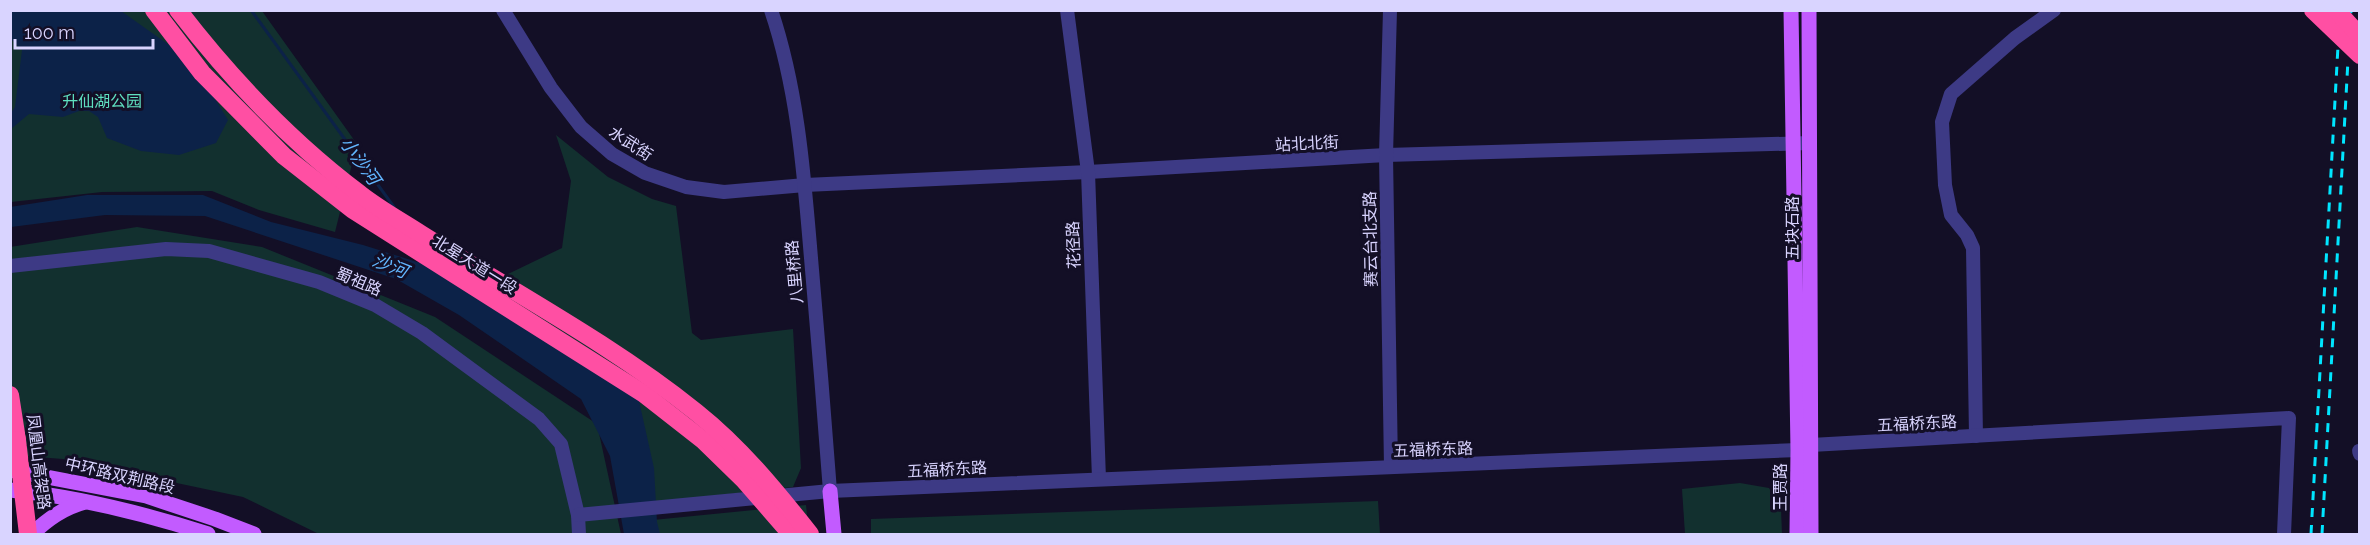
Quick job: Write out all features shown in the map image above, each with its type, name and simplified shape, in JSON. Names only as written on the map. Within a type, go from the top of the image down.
[{"type":"highway","name":"北星大道一段","points":[[154,10],[202,73],[284,156],[353,210],[644,394],[704,441],[744,480],[791,534]]},
{"type":"highway","name":"北星大道一段","points":[[178,10],[216,60],[300,144],[361,195],[582,333],[696,411],[737,447],[769,481],[810,534]]},
{"type":"highway","points":[[2311,10],[2351,52]]},
{"type":"highway","points":[[2336,10],[2359,31]]},
{"type":"highway","name":"凤凰山高架路","points":[[10,395],[28,534]]},
{"type":"main road","points":[[2311,10],[2327,30]]},
{"type":"main road","name":"五块石路","points":[[1788,11],[1802,445]]},
{"type":"main road","name":"五块石路","points":[[1802,445],[1810,143],[1809,13]]},
{"type":"main road","points":[[2351,52],[2360,65]]},
{"type":"main road","points":[[10,431],[15,491],[28,534],[67,507],[88,501]]},
{"type":"main road","name":"王贾路","points":[[1797,534],[1802,445]]},
{"type":"main road","name":"王贾路","points":[[1802,445],[1811,534]]},
{"type":"main road","name":"中环路双荆路段","points":[[13,470],[146,496],[254,534]]},
{"type":"main road","name":"中环路双荆路段","points":[[15,491],[88,501],[208,534]]},
{"type":"main road","name":"八里桥路","points":[[830,491],[834,534]]},
{"type":"street","name":"水武街","points":[[503,10],[551,88],[581,127],[612,154],[645,173],[686,187],[724,192],[805,185]]},
{"type":"street","name":"八里桥路","points":[[771,10],[781,39],[795,107],[805,185],[830,491]]},
{"type":"street","name":"花径路","points":[[1067,10],[1088,172],[1099,479]]},
{"type":"street","name":"赛云台北支路","points":[[1390,10],[1386,155],[1391,467]]},
{"type":"street","points":[[1976,436],[1974,256],[1967,235],[1951,215],[1946,185],[1942,122],[1951,94],[2015,38],[2054,10]]},
{"type":"street","points":[[1788,11],[1809,13]]},
{"type":"street","name":"站北北街","points":[[805,185],[1386,155],[1810,143]]},
{"type":"street","name":"蜀祖路","points":[[10,266],[166,249],[210,251],[319,282],[375,305],[422,333],[539,419],[561,444],[578,515],[579,534]]},
{"type":"street","name":"五福桥东路","points":[[578,515],[830,491],[1391,467],[2289,418],[2284,534]]},
{"type":"green space","name":"升仙湖公园","points":[[11,11],[262,11],[357,144],[335,232],[259,210],[212,191],[102,192],[11,202]]},
{"type":"green space","points":[[556,135],[608,177],[652,199],[676,206],[692,333],[701,340],[793,329],[801,468],[793,487],[655,502],[630,420],[466,294],[562,248],[571,181]]},
{"type":"green space","points":[[137,227],[262,247],[435,317],[597,424],[621,534],[319,534],[243,497],[63,459],[11,455],[10,247]]},
{"type":"green space","points":[[1740,483],[1769,488],[1781,509],[1782,534],[1685,534],[1682,489]]},
{"type":"green space","points":[[1378,501],[1380,534],[871,534],[871,519]]},
{"type":"green space","points":[[806,505],[809,534],[655,534],[653,520]]},
{"type":"water","points":[[11,11],[121,11],[179,52],[204,81],[228,120],[216,143],[179,155],[141,151],[107,138],[98,117],[89,111],[79,111],[63,117],[29,114],[11,129],[11,113],[15,107],[22,50],[11,39]]},
{"type":"water","name":"沙河","points":[[87,195],[203,195],[271,222],[363,245],[481,282],[635,383],[654,468],[657,522],[660,534],[624,534],[610,456],[581,399],[459,315],[396,279],[205,216],[105,215],[11,227],[10,207]]},
{"type":"waterway","name":"小沙河","points":[[251,10],[394,207]]},
{"type":"railway","points":[[2311,534],[2340,10]]},
{"type":"railway","points":[[2349,47],[2351,10]]},
{"type":"railway","points":[[2322,534],[2348,60]]}]
